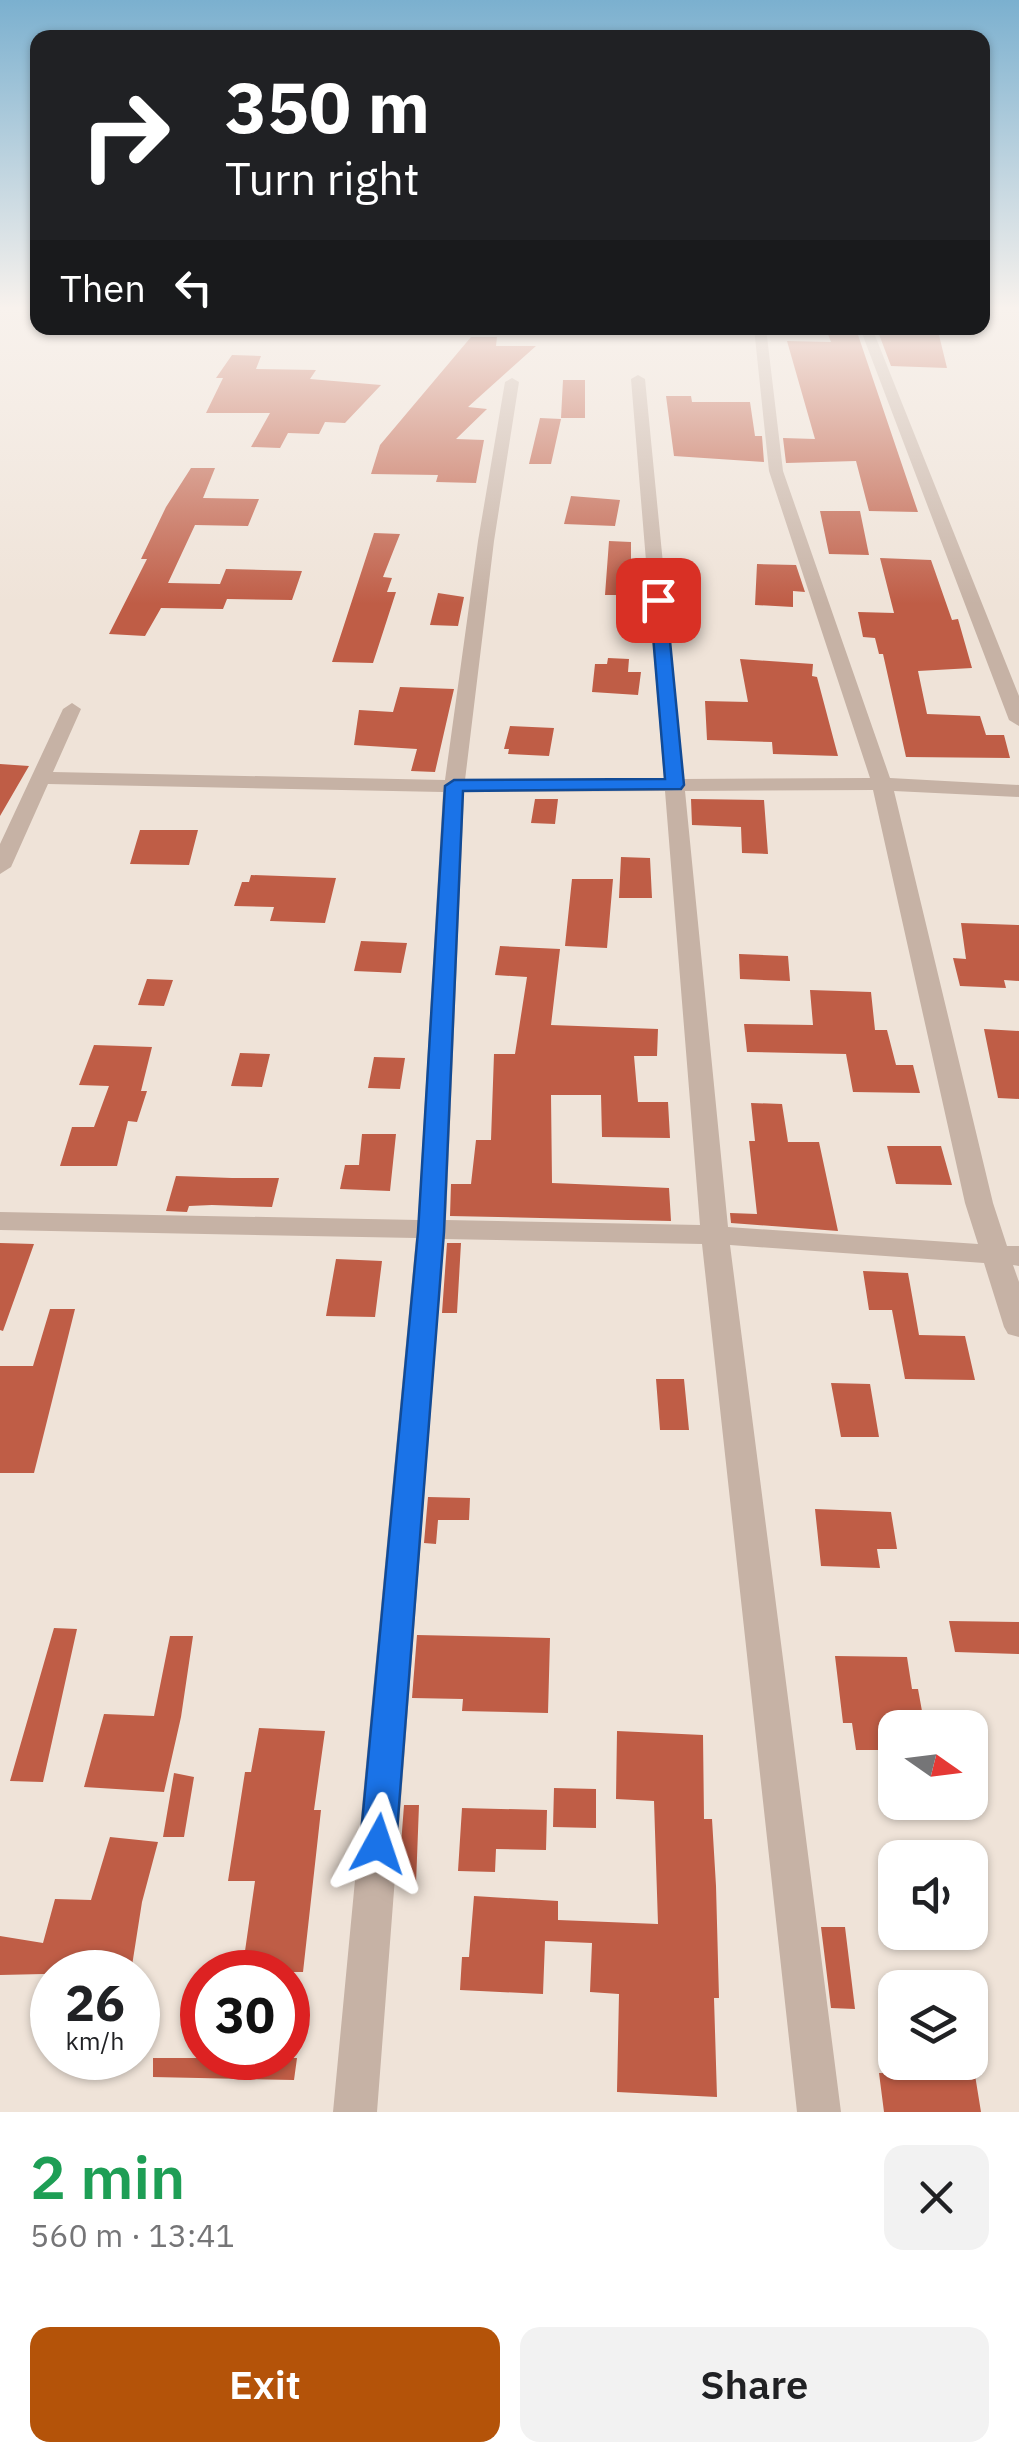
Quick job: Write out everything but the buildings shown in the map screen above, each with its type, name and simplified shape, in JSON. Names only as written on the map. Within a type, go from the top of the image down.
[{"type":"street","points":[[355,2112],[431,1232],[454,786],[508,407]]},
{"type":"street","points":[[641,407],[715,1235],[819,2112]]},
{"type":"street","points":[[769,407],[776,470],[882,784],[979,1203],[1009,1256],[1019,1327]]},
{"type":"street","points":[[897,407],[1019,720]]},
{"type":"street","points":[[0,867],[72,709]]},
{"type":"street","points":[[41,778],[454,786],[882,784],[1019,791]]},
{"type":"street","points":[[0,1221],[715,1235],[1009,1256]]},
{"type":"route","points":[[378,1844],[431,1232],[454,786],[675,785],[658,600]]}]
